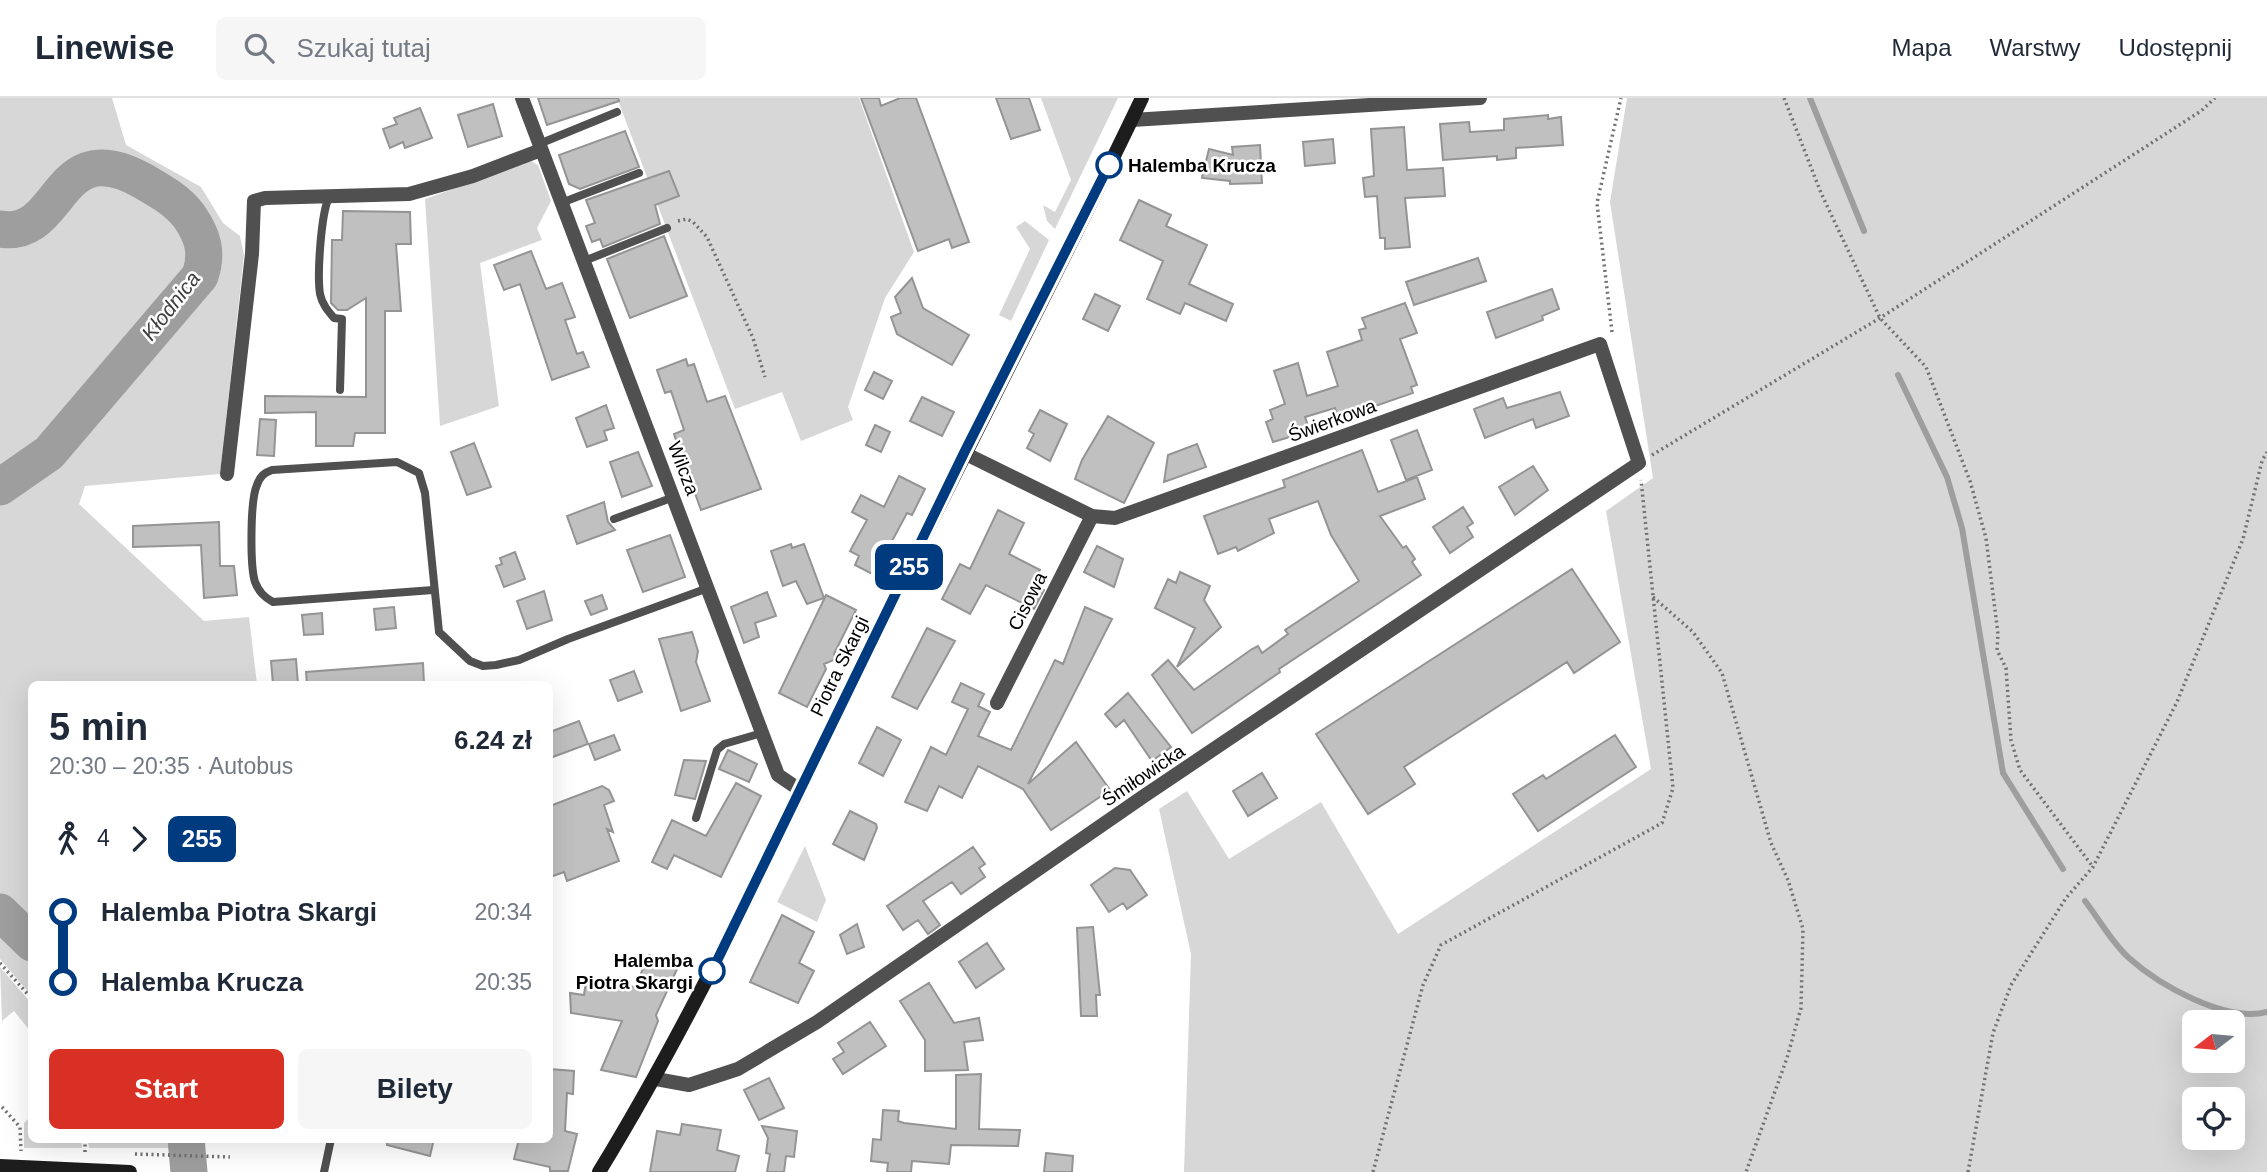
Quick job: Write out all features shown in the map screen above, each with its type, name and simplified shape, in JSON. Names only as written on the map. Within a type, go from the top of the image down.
[{"type":"street","name":"Wilcza","points":[[522,98],[778,775],[800,790]]},
{"type":"street","name":"Piotra Skargi","points":[[599,1172],[656,1079],[1142,98]]},
{"type":"street","points":[[1132,120],[1480,98]]},
{"type":"street","points":[[227,474],[252,254],[253,205],[265,198],[409,194],[429,191],[540,147]]},
{"type":"street","points":[[1600,344],[1639,463]]},
{"type":"street","name":"Świerkowa","points":[[964,453],[1092,516],[1115,518],[1600,344]]},
{"type":"street","name":"Śmiłowicka","points":[[656,1079],[688,1085],[738,1069],[817,1022],[1144,796],[1639,463]]},
{"type":"street","name":"Cisowa","points":[[997,703],[1092,516]]},
{"type":"street","points":[[3,1169],[130,1172]]},
{"type":"lane","points":[[540,147],[617,112]]},
{"type":"lane","points":[[561,203],[639,173]]},
{"type":"lane","points":[[329,197],[323,210],[320,294],[334,318],[342,319],[341,390]]},
{"type":"lane","points":[[584,261],[667,228]]},
{"type":"lane","points":[[433,590],[273,602],[263,597],[254,579],[253,561],[255,488],[261,476],[272,470],[397,462],[419,473],[425,493],[436,622],[443,639],[470,662],[483,666],[519,660],[568,639],[708,588]]},
{"type":"lane","points":[[614,519],[675,497]]},
{"type":"lane","points":[[696,818],[717,750],[724,744],[762,733]]},
{"type":"lane","points":[[324,1172],[330,1143]]},
{"type":"path","points":[[1600,344],[1613,338],[1597,203],[1621,98]]},
{"type":"path","points":[[1784,98],[1821,193],[1880,318],[1926,366],[1970,481],[1986,538],[1998,634],[1997,650],[2006,668],[2011,740],[2020,770],[2093,867]]},
{"type":"path","points":[[1373,1172],[1423,985],[1441,945],[1662,822],[1673,788],[1639,463],[1880,318],[2201,111],[2214,98]]},
{"type":"path","points":[[667,228],[687,219],[700,227],[707,237],[753,338],[765,377]]},
{"type":"path","points":[[1968,1172],[1993,1033],[2011,985],[2066,898],[2093,867],[2177,702],[2243,539],[2262,461],[2267,452]]},
{"type":"path","points":[[1653,597],[1693,632],[1721,673],[1771,844],[1788,880],[1803,929],[1801,1008],[1787,1058],[1746,1172]]},
{"type":"path","points":[[0,963],[28,994]]},
{"type":"path","points":[[2,1107],[20,1127],[21,1151]]},
{"type":"path","points":[[85,1143],[85,1153]]},
{"type":"path","points":[[150,1155],[230,1157]]},
{"type":"shaded area","points":[[0,98],[112,98],[126,145],[201,187],[223,223],[240,236],[244,255],[220,474],[85,486],[79,504],[204,621],[249,617],[257,681],[28,681],[28,929],[0,905],[0,494],[46,471],[49,460],[202,276],[206,253],[200,231],[181,205],[144,180],[114,168],[92,167],[75,175],[36,218],[21,227],[0,228]]},
{"type":"shaded area","points":[[617,98],[859,98],[914,252],[885,298],[848,407],[853,420],[801,441],[782,392],[735,409]]},
{"type":"shaded area","points":[[1041,98],[1118,98],[1055,229],[1047,221],[1043,205],[1055,212],[1071,180]]},
{"type":"shaded area","points":[[1627,98],[2267,98],[2267,1172],[1184,1172],[1191,954],[1159,809],[1187,791],[1229,859],[1321,802],[1398,934],[1651,769],[1606,511],[1653,478],[1610,202]]},
{"type":"shaded area","points":[[531,161],[538,165],[551,201],[537,228],[542,240],[480,263],[499,406],[440,426],[425,199]]},
{"type":"shaded area","points":[[99,168],[122,171],[138,178],[179,207],[199,234],[203,248],[202,263],[194,278],[154,329],[73,420],[36,458],[0,480],[0,231],[15,232],[27,229],[44,214],[68,184],[80,175]]},
{"type":"shaded area","points":[[1025,221],[1049,240],[1011,321],[999,315],[1030,249],[1016,227]]},
{"type":"shaded area","points":[[805,846],[826,900],[817,922],[777,902]]},
{"type":"shaded area","points":[[0,925],[28,955],[28,992],[0,959]]},
{"type":"shaded area","points":[[0,967],[28,1000],[28,1028],[14,1011],[2,1021]]},
{"type":"shaded area","points":[[28,1119],[28,1143],[81,1143],[82,1148],[24,1148],[24,1123]]},
{"type":"shaded area","points":[[88,1143],[175,1143],[172,1148],[89,1148]]},
{"type":"building","points":[[538,98],[618,98],[619,101],[547,125]]},
{"type":"building","points":[[861,98],[879,98],[881,106],[900,98],[916,98],[969,242],[952,248],[949,239],[918,251]]},
{"type":"building","points":[[996,98],[1029,98],[1040,130],[1011,139]]},
{"type":"building","points":[[493,104],[502,136],[468,147],[458,115]]},
{"type":"building","points":[[420,108],[432,138],[405,148],[403,142],[390,148],[383,129],[397,124],[394,118]]},
{"type":"building","points":[[1548,115],[1548,119],[1561,117],[1563,145],[1516,148],[1516,158],[1497,160],[1497,156],[1443,160],[1440,124],[1469,122],[1470,132],[1504,130],[1504,119]]},
{"type":"building","points":[[1404,127],[1407,170],[1443,168],[1445,196],[1405,198],[1410,247],[1385,249],[1385,238],[1380,238],[1377,196],[1365,197],[1363,178],[1374,176],[1371,129]]},
{"type":"building","points":[[625,131],[639,167],[580,189],[569,184],[559,155]]},
{"type":"building","points":[[1333,139],[1335,163],[1305,166],[1303,142]]},
{"type":"building","points":[[1260,145],[1262,183],[1230,184],[1230,181],[1202,178],[1209,149],[1233,155],[1232,147]]},
{"type":"building","points":[[669,171],[679,196],[655,205],[660,224],[603,247],[600,239],[592,242],[586,226],[595,223],[586,200]]},
{"type":"building","points":[[1139,200],[1171,215],[1166,226],[1207,245],[1189,284],[1233,304],[1226,321],[1185,303],[1180,314],[1147,299],[1163,261],[1120,240]]},
{"type":"building","points":[[343,211],[410,212],[411,244],[396,244],[401,311],[385,311],[385,433],[355,433],[353,446],[316,446],[316,412],[265,413],[265,396],[366,397],[366,298],[347,310],[338,310],[331,303],[332,240],[342,240]]},
{"type":"building","points":[[664,236],[687,296],[630,318],[607,259]]},
{"type":"building","points":[[531,251],[546,289],[562,283],[575,317],[565,320],[577,354],[583,352],[589,367],[552,380],[520,284],[504,290],[494,265]]},
{"type":"building","points":[[1478,258],[1486,281],[1414,305],[1406,282]]},
{"type":"building","points":[[912,278],[923,308],[969,335],[952,365],[897,334],[891,317],[901,313],[895,297]]},
{"type":"building","points":[[1552,289],[1559,309],[1542,316],[1543,320],[1496,338],[1487,312]]},
{"type":"building","points":[[1095,294],[1120,306],[1108,331],[1083,319]]},
{"type":"building","points":[[1405,303],[1417,333],[1400,339],[1417,385],[1411,387],[1413,393],[1338,419],[1335,408],[1305,417],[1310,431],[1273,442],[1266,422],[1273,419],[1270,410],[1285,404],[1274,371],[1298,363],[1307,396],[1338,386],[1327,352],[1362,340],[1359,330],[1366,328],[1362,318]]},
{"type":"building","points":[[686,359],[688,366],[694,364],[707,402],[725,396],[761,489],[701,510],[691,482],[686,484],[672,445],[677,443],[674,434],[684,430],[671,391],[665,393],[657,370]]},
{"type":"building","points":[[874,372],[892,381],[883,399],[865,390]]},
{"type":"building","points":[[1560,392],[1569,416],[1536,428],[1533,419],[1485,438],[1474,409],[1503,398],[1507,408]]},
{"type":"building","points":[[922,397],[954,412],[942,436],[910,421]]},
{"type":"building","points":[[606,405],[614,428],[604,431],[607,440],[587,447],[576,418]]},
{"type":"building","points":[[1040,410],[1067,424],[1050,461],[1027,448],[1034,434],[1029,431]]},
{"type":"building","points":[[1108,416],[1154,443],[1124,503],[1075,479],[1082,460]]},
{"type":"building","points":[[260,419],[276,420],[274,456],[257,455]]},
{"type":"building","points":[[875,425],[890,432],[881,452],[866,445]]},
{"type":"building","points":[[1417,430],[1432,470],[1406,480],[1391,440]]},
{"type":"building","points":[[474,443],[491,487],[467,495],[451,452]]},
{"type":"building","points":[[1197,444],[1206,467],[1164,482],[1168,455]]},
{"type":"building","points":[[1362,450],[1378,492],[1417,477],[1425,499],[1380,516],[1403,548],[1406,546],[1421,575],[1279,669],[1280,672],[1192,733],[1152,675],[1168,660],[1194,690],[1252,649],[1258,646],[1262,653],[1288,634],[1285,630],[1359,581],[1331,535],[1318,501],[1269,519],[1274,533],[1238,551],[1236,547],[1218,554],[1204,516],[1285,487],[1283,480]]},
{"type":"building","points":[[638,452],[652,486],[622,497],[610,462]]},
{"type":"building","points":[[1533,466],[1548,490],[1515,515],[1499,487]]},
{"type":"building","points":[[899,476],[925,489],[912,515],[907,513],[874,575],[855,565],[859,556],[850,551],[867,520],[852,512],[861,495],[884,507]]},
{"type":"building","points":[[604,502],[608,522],[615,530],[577,544],[567,516]]},
{"type":"building","points":[[1463,507],[1473,523],[1467,527],[1473,537],[1450,553],[1433,527]]},
{"type":"building","points":[[998,510],[1024,523],[1009,554],[1040,570],[1038,573],[1046,577],[1041,588],[1044,590],[1034,609],[986,585],[970,614],[942,599],[960,564],[970,569]]},
{"type":"building","points":[[219,522],[220,566],[234,566],[237,595],[204,598],[201,545],[133,547],[133,526]]},
{"type":"building","points":[[670,535],[685,577],[643,592],[627,550]]},
{"type":"building","points":[[791,544],[792,548],[804,544],[824,598],[807,604],[796,581],[783,586],[771,551]]},
{"type":"building","points":[[1097,546],[1123,559],[1114,587],[1084,572]]},
{"type":"building","points":[[515,552],[525,579],[504,587],[496,566],[502,564],[500,558]]},
{"type":"building","points":[[1572,569],[1620,642],[1574,673],[1567,662],[1404,767],[1415,784],[1368,814],[1316,734]]},
{"type":"building","points":[[1180,572],[1210,586],[1204,600],[1221,627],[1177,667],[1195,628],[1155,608],[1168,579],[1176,583]]},
{"type":"building","points":[[544,591],[552,620],[527,629],[517,601]]},
{"type":"building","points":[[767,592],[776,616],[755,623],[759,637],[744,643],[731,607]]},
{"type":"building","points":[[602,595],[607,609],[591,615],[585,601]]},
{"type":"building","points":[[826,595],[856,610],[834,654],[836,659],[824,664],[826,669],[807,707],[779,693]]},
{"type":"building","points":[[394,607],[396,628],[376,630],[374,609]]},
{"type":"building","points":[[1085,607],[1112,619],[1028,784],[1076,742],[1110,790],[1051,830],[1023,789],[978,766],[962,798],[939,786],[927,811],[905,802],[931,747],[946,755],[968,709],[952,702],[961,683],[984,694],[978,706],[990,712],[978,736],[1011,750],[1055,660],[1063,664]]},
{"type":"building","points":[[322,613],[323,634],[304,635],[302,615]]},
{"type":"building","points":[[927,628],[955,641],[917,709],[892,697]]},
{"type":"building","points":[[692,632],[698,651],[696,662],[710,701],[681,711],[659,639]]},
{"type":"building","points":[[296,659],[298,681],[273,681],[271,661]]},
{"type":"building","points":[[423,663],[424,681],[307,681],[306,672]]},
{"type":"building","points":[[634,671],[642,692],[618,701],[610,680]]},
{"type":"building","points":[[1128,693],[1171,747],[1152,761],[1124,720],[1116,727],[1105,714]]},
{"type":"building","points":[[579,721],[588,744],[553,757],[553,731]]},
{"type":"building","points":[[877,727],[901,740],[883,776],[859,763]]},
{"type":"building","points":[[614,735],[620,750],[595,760],[589,744]]},
{"type":"building","points":[[1615,735],[1636,767],[1538,831],[1513,794],[1543,775],[1546,779]]},
{"type":"building","points":[[728,750],[757,764],[749,782],[719,769]]},
{"type":"building","points":[[684,760],[706,761],[695,799],[675,795]]},
{"type":"building","points":[[1262,773],[1277,798],[1248,816],[1233,791]]},
{"type":"building","points":[[736,783],[761,796],[721,877],[674,855],[667,869],[652,862],[672,820],[706,836]]},
{"type":"building","points":[[602,786],[609,790],[614,801],[604,805],[613,832],[607,829],[619,861],[567,881],[564,872],[553,876],[553,805]]},
{"type":"building","points":[[850,811],[876,824],[877,828],[864,860],[833,844]]},
{"type":"building","points":[[973,847],[985,864],[979,868],[985,877],[961,894],[952,882],[923,901],[940,925],[928,934],[918,920],[903,930],[887,906]]},
{"type":"building","points":[[1115,868],[1130,870],[1147,895],[1127,909],[1123,903],[1109,912],[1091,885]]},
{"type":"building","points":[[782,915],[814,932],[799,963],[814,971],[798,1003],[750,982]]},
{"type":"building","points":[[857,924],[864,947],[847,954],[840,935]]},
{"type":"building","points":[[1093,927],[1100,995],[1096,995],[1097,1016],[1081,1016],[1077,928]]},
{"type":"building","points":[[987,943],[1004,969],[976,988],[959,962]]},
{"type":"building","points":[[649,955],[678,967],[656,1015],[658,1021],[636,1077],[601,1070],[622,1021],[571,1013],[570,993],[584,995],[586,981],[635,987]]},
{"type":"building","points":[[929,983],[954,1023],[979,1018],[983,1040],[964,1042],[968,1070],[925,1071],[925,1040],[900,1001]]},
{"type":"building","points":[[870,1022],[886,1046],[843,1074],[833,1059],[844,1052],[838,1043]]},
{"type":"building","points":[[553,1069],[574,1071],[573,1094],[567,1093],[565,1131],[577,1134],[568,1171],[550,1171],[550,1167],[514,1159],[518,1143],[553,1143]]},
{"type":"building","points":[[981,1074],[979,1129],[1020,1130],[1018,1146],[951,1145],[949,1164],[912,1161],[911,1172],[887,1172],[888,1163],[871,1161],[873,1139],[881,1140],[883,1110],[899,1111],[898,1121],[904,1123],[956,1129],[956,1075]]},
{"type":"building","points":[[769,1078],[784,1108],[759,1120],[744,1090]]},
{"type":"building","points":[[682,1124],[721,1130],[717,1150],[739,1156],[735,1172],[650,1172],[657,1131],[680,1135]]},
{"type":"building","points":[[762,1126],[797,1131],[794,1157],[786,1156],[784,1172],[767,1172],[770,1154],[766,1153],[768,1138]]},
{"type":"building","points":[[387,1143],[433,1143],[430,1156]]},
{"type":"building","points":[[1046,1153],[1073,1156],[1072,1172],[1044,1172]]},
{"type":"waterway","points":[[1810,98],[1864,231]]},
{"type":"waterway","name":"Kłodnica","points":[[0,229],[21,228],[37,219],[76,177],[92,169],[114,169],[143,181],[179,205],[198,231],[204,252],[200,276],[49,453],[0,487]]},
{"type":"waterway","points":[[1898,375],[1947,477],[1962,528],[2003,773],[2063,869]]},
{"type":"waterway","points":[[2085,901],[2123,952],[2142,969],[2175,990],[2213,1007],[2232,1012],[2267,1012]]},
{"type":"waterway","name":"Kłodnica","points":[[0,912],[28,939]]},
{"type":"waterway","name":"Kłodnica","points":[[186,1143],[189,1172]]},
{"type":"bus line","name":"255","points":[[712,971],[964,453],[1109,165]]},
{"type":"place","name":"Halemba Krucza","points":[[1109,165]]},
{"type":"place","name":"Halemba Piotra Skargi","points":[[712,971]]}]
